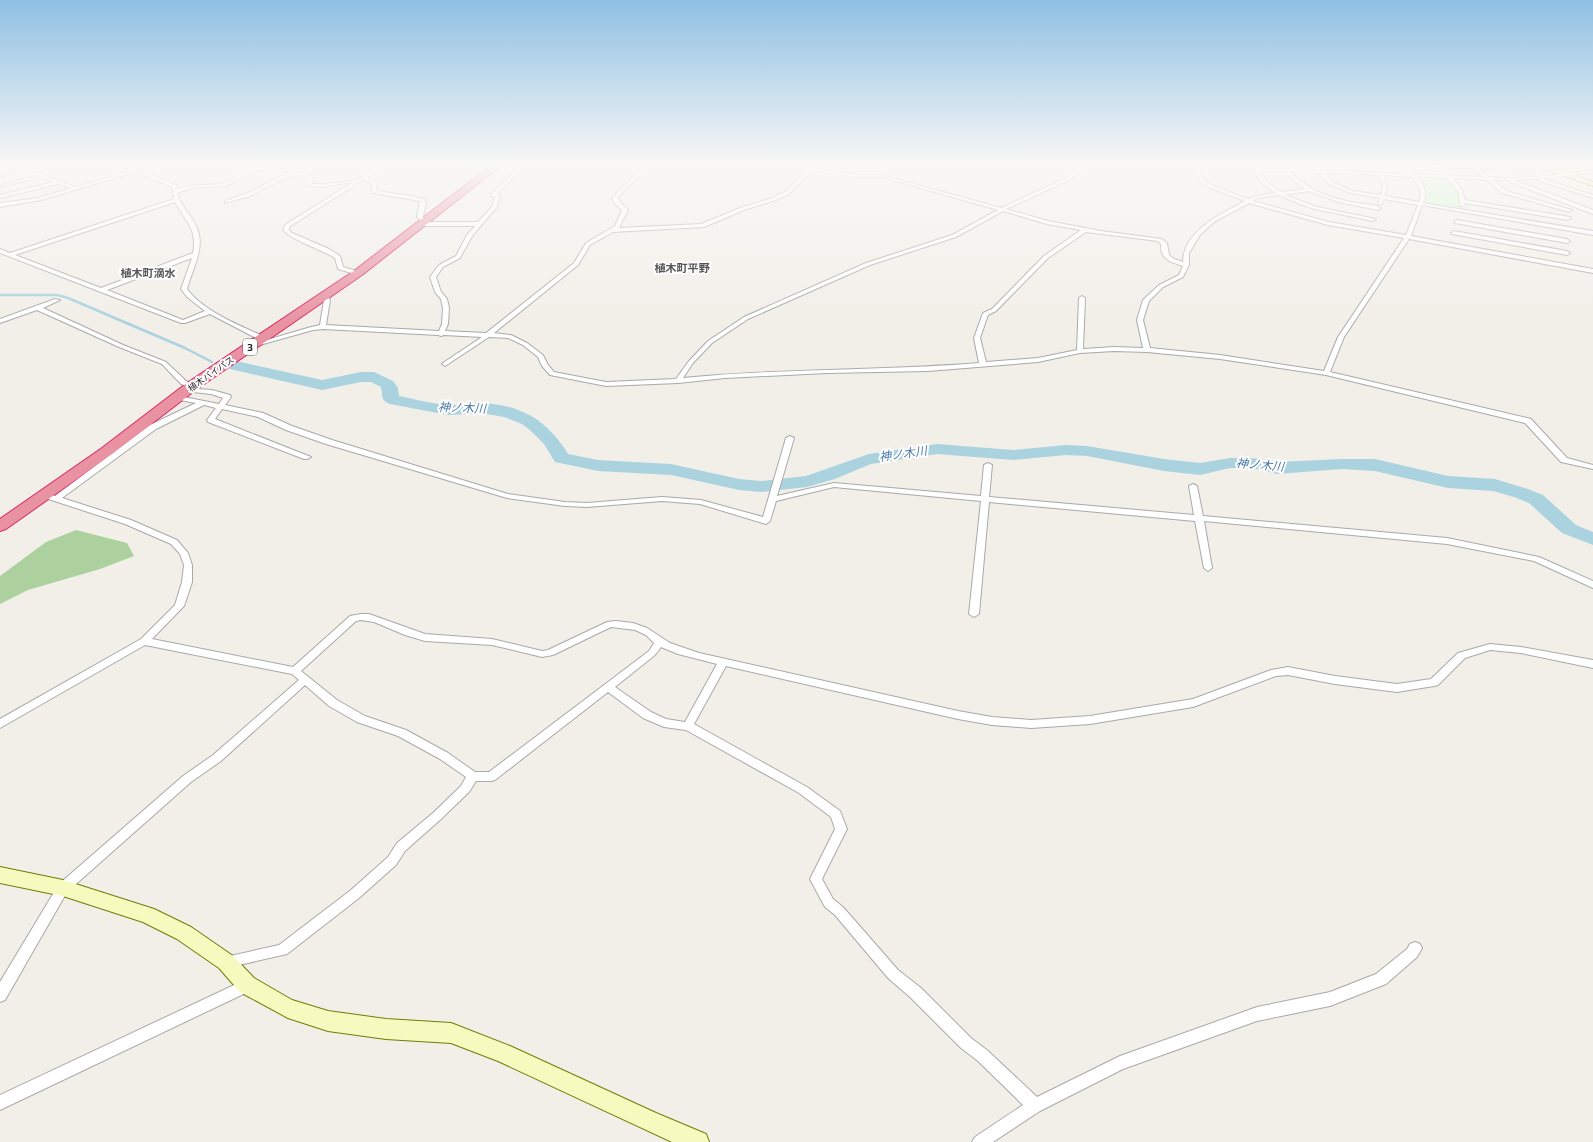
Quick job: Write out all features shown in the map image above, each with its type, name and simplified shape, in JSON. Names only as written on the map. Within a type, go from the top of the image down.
[{"type":"highway","name":"植木バイパス","points":[[0,526],[51,496],[192,386],[358,273],[432,217]]},
{"type":"street","points":[[9,254],[123,217]]},
{"type":"street","points":[[188,217],[196,230],[196,260],[184,289],[191,299],[256,336],[259,341],[313,328],[324,327],[441,334],[488,334],[509,336],[525,344],[541,356],[545,366],[552,374],[606,384],[678,382],[725,376],[803,372],[928,369],[1038,360],[1080,351],[1114,349],[1147,350],[1220,357],[1326,373],[1528,421],[1564,460],[1593,467]]},
{"type":"street","points":[[301,217],[287,226],[286,230],[290,234],[327,250],[338,257],[340,268],[358,273]]},
{"type":"street","points":[[420,217],[426,222],[478,224]]},
{"type":"street","points":[[441,334],[445,324],[446,308],[444,299],[438,292],[433,277],[441,266],[458,256],[478,224],[484,217]]},
{"type":"street","points":[[445,364],[488,334],[576,264],[588,244],[617,227],[622,217]]},
{"type":"street","points":[[613,230],[702,226],[722,217]]},
{"type":"street","points":[[678,382],[691,362],[710,342],[746,318],[868,264],[954,236],[987,217]]},
{"type":"street","points":[[1030,217],[1085,230],[1160,240],[1164,243],[1163,253],[1165,257],[1186,266]]},
{"type":"street","points":[[1147,350],[1140,320],[1142,309],[1146,300],[1161,286],[1180,276],[1186,266],[1186,253],[1198,234],[1212,221],[1219,217]]},
{"type":"street","points":[[1307,217],[1328,223],[1593,271]]},
{"type":"street","points":[[1364,217],[1373,219],[1368,230]]},
{"type":"street","points":[[1326,373],[1341,337],[1408,237],[1415,217]]},
{"type":"street","points":[[1451,245],[1459,217]]},
{"type":"street","points":[[1498,217],[1593,233]]},
{"type":"street","points":[[1564,217],[1568,218],[1566,266]]},
{"type":"street","points":[[1458,222],[1567,241]]},
{"type":"street","points":[[983,364],[978,338],[985,314],[994,310],[1046,258],[1085,230]]},
{"type":"street","points":[[1454,233],[1566,253]]},
{"type":"street","points":[[0,251],[183,322],[211,311]]},
{"type":"street","points":[[102,290],[196,254]]},
{"type":"street","points":[[324,327],[327,300],[325,296]]},
{"type":"street","points":[[1080,351],[1082,298]]},
{"type":"street","points":[[0,321],[57,300]]},
{"type":"street","points":[[37,308],[121,346],[163,363],[172,369],[184,384],[192,386],[195,391],[212,392],[227,397],[211,420],[307,456]]},
{"type":"street","points":[[177,397],[260,416],[329,442],[507,496],[565,504],[587,505],[662,499],[701,502],[766,521],[790,438]]},
{"type":"street","points":[[51,496],[153,427],[202,403]]},
{"type":"street","points":[[974,614],[988,465]]},
{"type":"street","points":[[773,499],[834,485],[1448,542],[1536,559],[1593,585]]},
{"type":"street","points":[[1193,486],[1208,568]]},
{"type":"street","points":[[0,724],[144,641],[179,606],[187,582],[188,565],[184,552],[174,542],[163,536],[51,496]]},
{"type":"street","points":[[295,671],[353,618],[362,616],[373,617],[417,635],[452,641],[490,642],[542,654],[550,653],[610,624],[633,626],[648,632],[660,642],[692,654],[777,673],[892,702],[991,721],[1037,724],[1094,720],[1197,702],[1275,673],[1288,671],[1335,680],[1397,688],[1417,685],[1434,682],[1462,655],[1490,647],[1591,660]]},
{"type":"street","points":[[144,641],[295,671],[333,703],[360,719],[402,733],[444,756],[473,776],[491,777],[652,653],[660,642]]},
{"type":"street","points":[[688,726],[723,662]]},
{"type":"street","points":[[0,995],[63,888],[188,779],[217,758],[305,680]]},
{"type":"street","points":[[608,687],[647,715],[664,724],[688,726],[803,790],[836,814],[841,829],[816,879],[828,903],[839,911],[847,923],[893,974],[916,993],[966,1043],[983,1056],[1035,1106]]},
{"type":"street","points":[[226,962],[282,950],[355,894],[392,861],[401,847],[437,816],[465,789],[473,776]]},
{"type":"street","points":[[0,875],[63,888],[148,915],[184,933],[226,962],[247,985],[288,1008],[328,1021],[386,1029],[451,1033],[503,1053],[648,1121],[698,1142]]},
{"type":"street","points":[[980,1142],[1035,1106],[1120,1063],[1257,1014],[1330,999],[1380,978],[1412,953],[1415,948]]},
{"type":"street","points":[[0,1103],[247,985]]},
{"type":"green space","points":[[76,530],[127,543],[134,556],[100,569],[28,590],[0,604],[0,576],[46,542]]},
{"type":"waterway","points":[[0,295],[57,295],[68,298],[185,348],[212,362]]},
{"type":"waterway","name":"神ノ木川","points":[[236,366],[322,385],[338,383],[361,377],[374,377],[387,384],[390,388],[390,398],[396,400],[448,410],[482,408],[508,412],[528,420],[551,441],[561,458],[573,462],[610,466],[671,469],[750,486],[772,486],[807,482],[869,459],[937,449],[1013,455],[1066,450],[1087,451],[1164,465],[1200,469],[1230,463],[1252,463],[1277,468],[1342,464],[1375,465],[1448,482],[1495,485],[1521,493],[1536,499],[1549,509],[1569,529],[1593,539]]},
{"type":"district","name":"植木町平野","points":[[682,268]]},
{"type":"district","name":"植木町滴水","points":[[148,273]]}]
